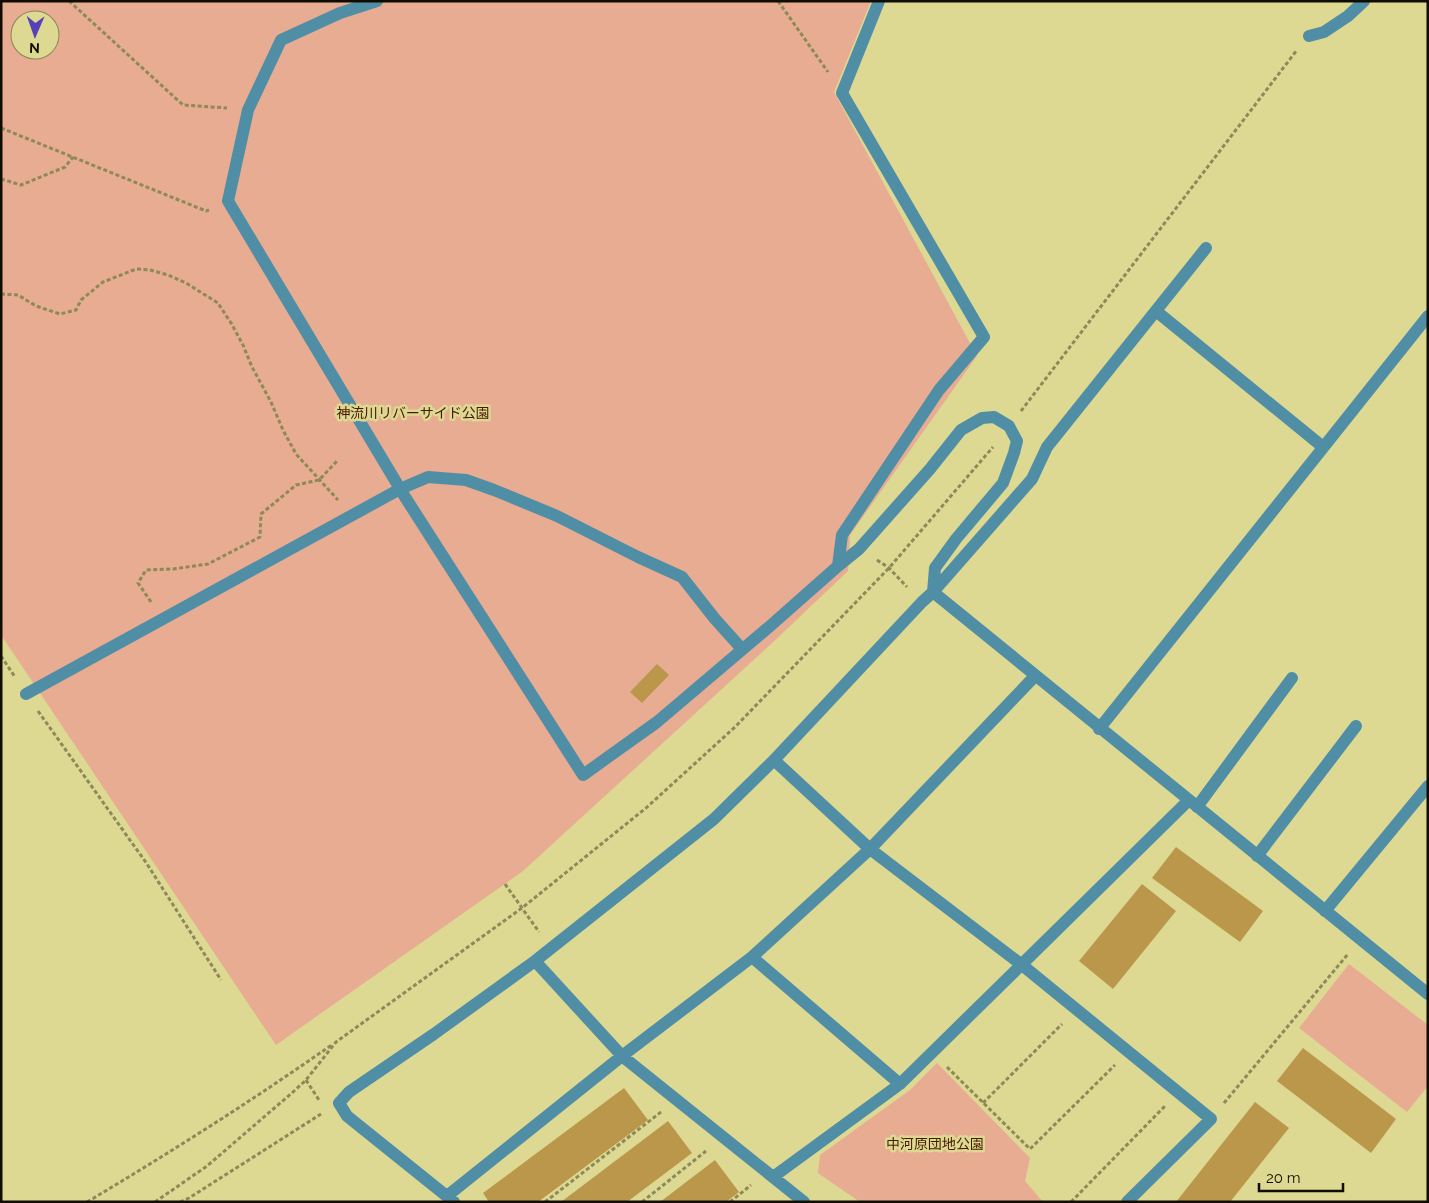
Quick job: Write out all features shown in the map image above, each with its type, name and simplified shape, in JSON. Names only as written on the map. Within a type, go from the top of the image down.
[{"type":"street","points":[[377,1],[340,13],[281,40],[248,110],[228,201],[400,489],[583,774],[657,722],[860,548],[930,469],[961,430],[982,418],[994,417],[1008,426],[1017,440],[1014,453],[1003,483],[956,539],[935,568],[933,592]]},
{"type":"street","points":[[838,566],[842,535],[939,390],[984,337],[842,93],[879,1]]},
{"type":"street","points":[[1309,36],[1324,32],[1348,16],[1364,1]]},
{"type":"street","points":[[1035,676],[870,849],[752,957],[622,1056],[451,1199],[347,1116],[339,1103],[350,1092],[551,949],[714,819],[774,760],[933,592],[1032,479],[1047,447],[1206,248]]},
{"type":"street","points":[[1156,311],[1324,447]]},
{"type":"street","points":[[1099,728],[1428,316]]},
{"type":"street","points":[[26,694],[400,489],[428,476],[466,480],[494,490],[557,516],[682,578],[742,649]]},
{"type":"street","points":[[933,592],[1428,994]]},
{"type":"street","points":[[773,1176],[900,1084],[1193,803],[1292,678]]},
{"type":"street","points":[[1257,856],[1356,726]]},
{"type":"street","points":[[774,760],[870,849],[1022,965],[1211,1119],[1127,1202]]},
{"type":"street","points":[[1325,911],[1428,786]]},
{"type":"street","points":[[752,957],[900,1084]]},
{"type":"street","points":[[535,961],[622,1056],[804,1202]]},
{"type":"path","points":[[69,1],[183,105],[248,110]]},
{"type":"path","points":[[778,1],[842,93]]},
{"type":"path","points":[[1,128],[206,211],[228,201]]},
{"type":"path","points":[[1,179],[21,185],[65,167],[73,157]]},
{"type":"path","points":[[1,294],[18,295],[36,306],[60,314],[76,310],[81,300],[103,282],[136,269],[150,270],[186,282],[218,303],[244,345],[252,367],[296,454],[336,497],[347,518]]},
{"type":"path","points":[[161,620],[138,583],[146,570],[173,569],[208,564],[260,538],[261,514],[296,486],[319,480],[338,461]]},
{"type":"path","points":[[888,568],[922,602]]},
{"type":"path","points":[[26,694],[147,864],[220,980]]},
{"type":"path","points":[[505,884],[551,949]]},
{"type":"path","points":[[1211,1119],[1360,939]]},
{"type":"path","points":[[983,1102],[1077,1010]]},
{"type":"path","points":[[87,1202],[263,1092],[336,1042]]},
{"type":"path","points":[[932,1053],[1030,1149],[1129,1052]]},
{"type":"path","points":[[306,1080],[326,1111]]},
{"type":"path","points":[[1071,1202],[1179,1092]]},
{"type":"path","points":[[545,1202],[677,1100]]},
{"type":"path","points":[[180,1202],[339,1103]]},
{"type":"path","points":[[642,1202],[724,1137]]},
{"type":"green space","name":"神流川リバーサイド公園","points":[[1,1],[871,1],[834,92],[977,356],[850,535],[848,571],[523,871],[276,1045],[1,635]]},
{"type":"green space","points":[[1349,964],[1428,1025],[1428,1086],[1407,1112],[1299,1028]]},
{"type":"green space","name":"中河原団地公園","points":[[937,1063],[1030,1158],[1025,1181],[1043,1202],[860,1202],[818,1173],[820,1155],[910,1090]]},
{"type":"building","points":[[657,664],[669,675],[642,703],[630,692]]},
{"type":"building","points":[[1176,847],[1263,911],[1240,942],[1152,878]]},
{"type":"building","points":[[1142,884],[1176,911],[1113,989],[1079,961]]},
{"type":"building","points":[[1303,1048],[1396,1119],[1371,1153],[1277,1081]]},
{"type":"building","points":[[624,1088],[648,1120],[538,1202],[489,1202],[483,1193]]},
{"type":"building","points":[[1255,1102],[1289,1128],[1230,1202],[1176,1202]]},
{"type":"building","points":[[668,1121],[692,1153],[627,1202],[561,1202]]},
{"type":"building","points":[[715,1160],[739,1192],[726,1202],[660,1202]]}]
